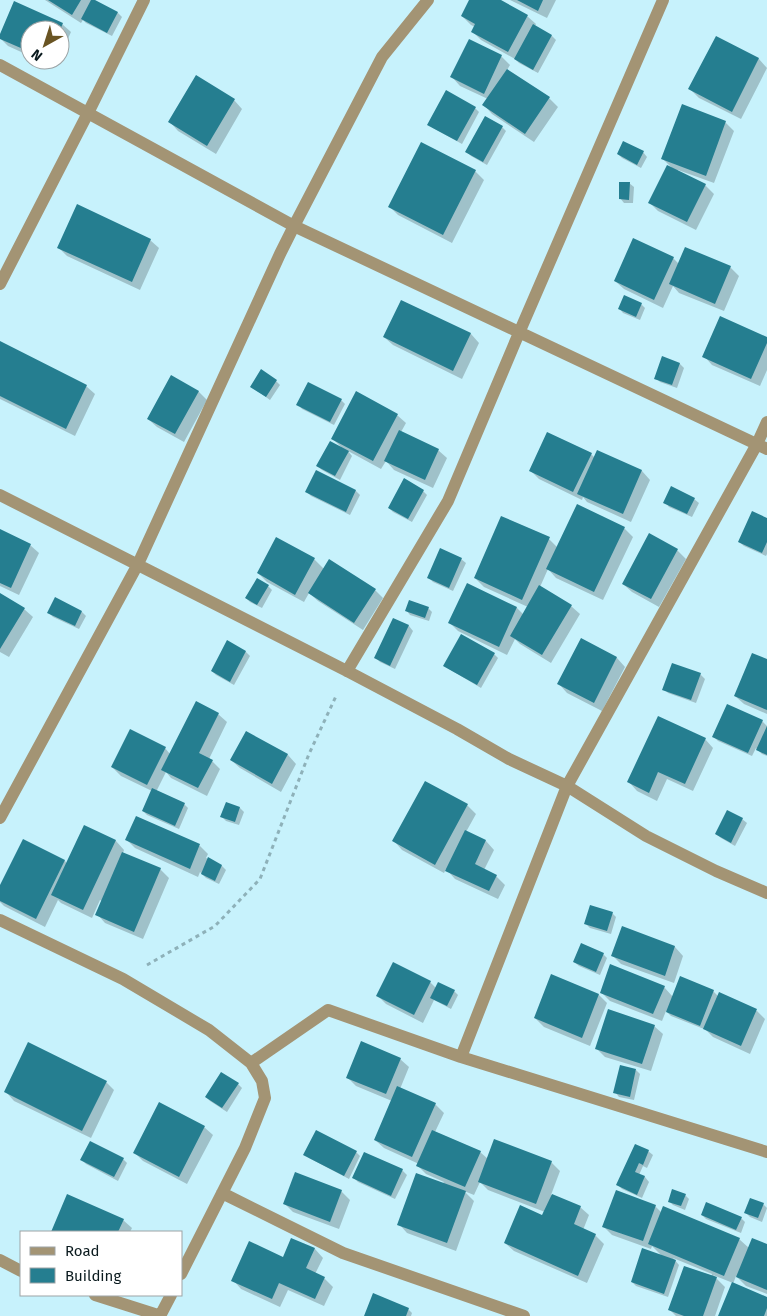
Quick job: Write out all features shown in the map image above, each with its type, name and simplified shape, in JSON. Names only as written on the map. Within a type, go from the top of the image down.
[{"type":"street","points":[[0,284],[144,0]]},
{"type":"street","points":[[0,818],[138,564],[294,226],[382,58],[428,0]]},
{"type":"street","points":[[347,671],[448,501],[663,0]]},
{"type":"street","points":[[0,65],[294,226],[762,446]]},
{"type":"street","points":[[462,1058],[567,786],[762,446],[767,422]]},
{"type":"street","points":[[0,495],[347,671],[510,759],[567,786],[646,836],[716,871],[767,893]]},
{"type":"street","points":[[0,920],[123,979],[209,1030],[251,1063],[262,1081],[265,1098],[245,1148],[182,1272]]},
{"type":"street","points":[[251,1063],[328,1010],[462,1058],[767,1152]]},
{"type":"street","points":[[222,1193],[342,1253],[524,1316]]},
{"type":"street","points":[[0,1260],[20,1270]]},
{"type":"street","points":[[97,1296],[161,1316],[171,1296]]},
{"type":"path","points":[[123,979],[215,926],[260,879],[309,754],[347,671]]},
{"type":"building","points":[[48,0],[81,0],[72,15]]},
{"type":"building","points":[[91,0],[95,0],[118,12],[107,33],[81,19]]},
{"type":"building","points":[[469,0],[501,0],[528,15],[508,52],[471,32],[475,24],[461,16]]},
{"type":"building","points":[[517,0],[543,0],[538,11]]},
{"type":"building","points":[[14,1],[56,20],[20,20],[20,48],[0,39],[0,34]]},
{"type":"building","points":[[533,24],[552,35],[533,70],[514,59]]},
{"type":"building","points":[[716,36],[759,58],[732,112],[688,89]]},
{"type":"building","points":[[469,39],[502,55],[484,94],[450,77]]},
{"type":"building","points":[[507,69],[550,97],[525,134],[482,105]]},
{"type":"building","points":[[196,75],[235,99],[207,146],[168,122]]},
{"type":"building","points":[[446,90],[476,107],[457,141],[427,125]]},
{"type":"building","points":[[682,104],[726,121],[706,176],[661,159]]},
{"type":"building","points":[[485,116],[503,126],[483,162],[465,152]]},
{"type":"building","points":[[623,141],[644,151],[637,165],[617,154]]},
{"type":"building","points":[[421,142],[476,170],[443,235],[388,207]]},
{"type":"building","points":[[667,165],[706,184],[687,222],[648,203]]},
{"type":"building","points":[[619,182],[630,182],[629,200],[619,199]]},
{"type":"building","points":[[77,204],[151,239],[132,282],[57,248]]},
{"type":"building","points":[[633,238],[674,257],[654,300],[614,281]]},
{"type":"building","points":[[685,247],[731,266],[715,304],[669,284]]},
{"type":"building","points":[[624,295],[642,303],[636,317],[618,309]]},
{"type":"building","points":[[401,300],[471,333],[453,371],[383,337]]},
{"type":"building","points":[[720,316],[767,337],[767,343],[751,379],[702,357]]},
{"type":"building","points":[[0,341],[87,385],[66,429],[0,396]]},
{"type":"building","points":[[662,356],[680,363],[672,385],[654,379]]},
{"type":"building","points":[[261,369],[277,380],[266,397],[250,387]]},
{"type":"building","points":[[171,375],[199,391],[175,434],[147,419]]},
{"type":"building","points":[[308,382],[342,399],[330,422],[296,405]]},
{"type":"building","points":[[356,391],[398,414],[373,461],[331,439]]},
{"type":"building","points":[[399,430],[439,449],[425,480],[384,461]]},
{"type":"building","points":[[547,432],[592,453],[573,492],[529,471]]},
{"type":"building","points":[[330,441],[349,451],[335,476],[316,466]]},
{"type":"building","points":[[597,450],[642,470],[623,514],[577,494]]},
{"type":"building","points":[[316,470],[356,490],[346,512],[305,492]]},
{"type":"building","points":[[404,478],[424,490],[408,519],[388,508]]},
{"type":"building","points":[[671,486],[695,498],[687,514],[663,503]]},
{"type":"building","points":[[577,504],[625,527],[594,592],[546,569]]},
{"type":"building","points":[[752,511],[767,518],[767,542],[762,553],[738,542]]},
{"type":"building","points":[[501,516],[550,537],[522,600],[474,578]]},
{"type":"building","points":[[0,529],[31,544],[11,588],[0,583]]},
{"type":"building","points":[[649,533],[678,549],[651,599],[622,584]]},
{"type":"building","points":[[276,537],[315,558],[295,595],[257,573]]},
{"type":"building","points":[[440,548],[462,558],[449,588],[427,578]]},
{"type":"building","points":[[329,559],[376,589],[354,623],[308,593]]},
{"type":"building","points":[[257,578],[269,585],[257,605],[245,598]]},
{"type":"building","points":[[467,583],[517,607],[499,647],[448,623]]},
{"type":"building","points":[[539,585],[572,605],[542,655],[510,636]]},
{"type":"building","points":[[0,593],[25,608],[0,649]]},
{"type":"building","points":[[55,597],[82,611],[75,626],[47,613]]},
{"type":"building","points":[[409,600],[429,607],[425,618],[405,611]]},
{"type":"building","points":[[393,618],[409,625],[390,666],[374,658]]},
{"type":"building","points":[[461,634],[495,653],[477,685],[443,666]]},
{"type":"building","points":[[581,638],[617,657],[594,703],[557,684]]},
{"type":"building","points":[[227,640],[246,651],[230,682],[211,671]]},
{"type":"building","points":[[752,653],[767,659],[767,710],[734,696]]},
{"type":"building","points":[[672,663],[701,673],[691,700],[662,690]]},
{"type":"building","points":[[196,701],[219,713],[199,753],[213,760],[198,788],[161,770]]},
{"type":"building","points":[[727,704],[763,720],[748,753],[712,737]]},
{"type":"building","points":[[658,716],[706,738],[685,784],[658,772],[649,793],[627,782]]},
{"type":"building","points":[[767,726],[767,755],[756,750]]},
{"type":"building","points":[[130,729],[166,747],[147,785],[111,767]]},
{"type":"building","points":[[246,731],[288,754],[272,784],[230,760]]},
{"type":"building","points":[[425,781],[468,804],[435,865],[392,841]]},
{"type":"building","points":[[152,788],[185,803],[175,826],[142,811]]},
{"type":"building","points":[[226,802],[240,807],[235,822],[220,817]]},
{"type":"building","points":[[727,810],[743,818],[731,843],[715,834]]},
{"type":"building","points":[[136,816],[200,844],[190,869],[125,840]]},
{"type":"building","points":[[84,825],[116,840],[83,910],[51,895]]},
{"type":"building","points":[[465,830],[486,840],[475,864],[497,875],[489,891],[445,871]]},
{"type":"building","points":[[23,839],[65,860],[36,919],[0,901],[0,885]]},
{"type":"building","points":[[122,852],[161,868],[134,932],[95,915]]},
{"type":"building","points":[[208,857],[222,865],[215,881],[201,874]]},
{"type":"building","points":[[590,905],[613,912],[607,931],[584,924]]},
{"type":"building","points":[[622,926],[675,946],[665,976],[611,956]]},
{"type":"building","points":[[581,943],[604,953],[596,972],[573,962]]},
{"type":"building","points":[[393,962],[431,981],[414,1015],[376,996]]},
{"type":"building","points":[[610,964],[665,986],[653,1014],[600,993]]},
{"type":"building","points":[[551,974],[599,994],[582,1038],[534,1018]]},
{"type":"building","points":[[680,976],[714,990],[700,1026],[666,1012]]},
{"type":"building","points":[[438,982],[455,990],[447,1006],[430,998]]},
{"type":"building","points":[[719,992],[757,1009],[741,1046],[703,1029]]},
{"type":"building","points":[[608,1009],[655,1025],[642,1064],[595,1049]]},
{"type":"building","points":[[361,1041],[401,1058],[386,1094],[346,1078]]},
{"type":"building","points":[[28,1042],[107,1081],[82,1131],[4,1092]]},
{"type":"building","points":[[620,1065],[636,1069],[630,1097],[613,1093]]},
{"type":"building","points":[[221,1072],[239,1083],[222,1108],[205,1097]]},
{"type":"building","points":[[397,1086],[436,1103],[412,1157],[374,1140]]},
{"type":"building","points":[[159,1102],[205,1126],[179,1177],[133,1153]]},
{"type":"building","points":[[316,1130],[357,1151],[344,1176],[303,1155]]},
{"type":"building","points":[[432,1130],[481,1151],[465,1187],[416,1166]]},
{"type":"building","points":[[494,1139],[552,1161],[536,1204],[478,1182]]},
{"type":"building","points":[[90,1141],[124,1158],[114,1177],[80,1160]]},
{"type":"building","points":[[635,1144],[649,1150],[643,1165],[639,1163],[635,1172],[645,1176],[637,1195],[616,1185]]},
{"type":"building","points":[[364,1152],[403,1169],[391,1196],[352,1178]]},
{"type":"building","points":[[295,1172],[342,1190],[330,1222],[283,1204]]},
{"type":"building","points":[[416,1173],[466,1191],[447,1243],[397,1225]]},
{"type":"building","points":[[672,1189],[686,1194],[681,1206],[668,1202]]},
{"type":"building","points":[[616,1190],[656,1205],[643,1241],[602,1227]]},
{"type":"building","points":[[67,1194],[124,1219],[118,1231],[51,1231]]},
{"type":"building","points":[[552,1194],[581,1206],[574,1224],[596,1234],[578,1276],[504,1243],[520,1205],[542,1215]]},
{"type":"building","points":[[750,1198],[764,1203],[758,1218],[744,1213]]},
{"type":"building","points":[[706,1202],[742,1217],[736,1230],[701,1215]]},
{"type":"building","points":[[663,1206],[740,1238],[724,1276],[648,1244]]},
{"type":"building","points":[[291,1238],[315,1248],[306,1268],[325,1277],[315,1299],[279,1283],[272,1299],[231,1281],[249,1241],[283,1257]]},
{"type":"building","points":[[752,1238],[767,1244],[767,1290],[736,1277]]},
{"type":"building","points":[[642,1248],[676,1260],[664,1294],[631,1282]]},
{"type":"building","points":[[684,1266],[717,1277],[703,1316],[684,1316],[668,1310]]},
{"type":"building","points":[[732,1282],[767,1297],[767,1308],[764,1316],[718,1316]]},
{"type":"building","points":[[373,1293],[409,1308],[406,1316],[364,1316]]}]
